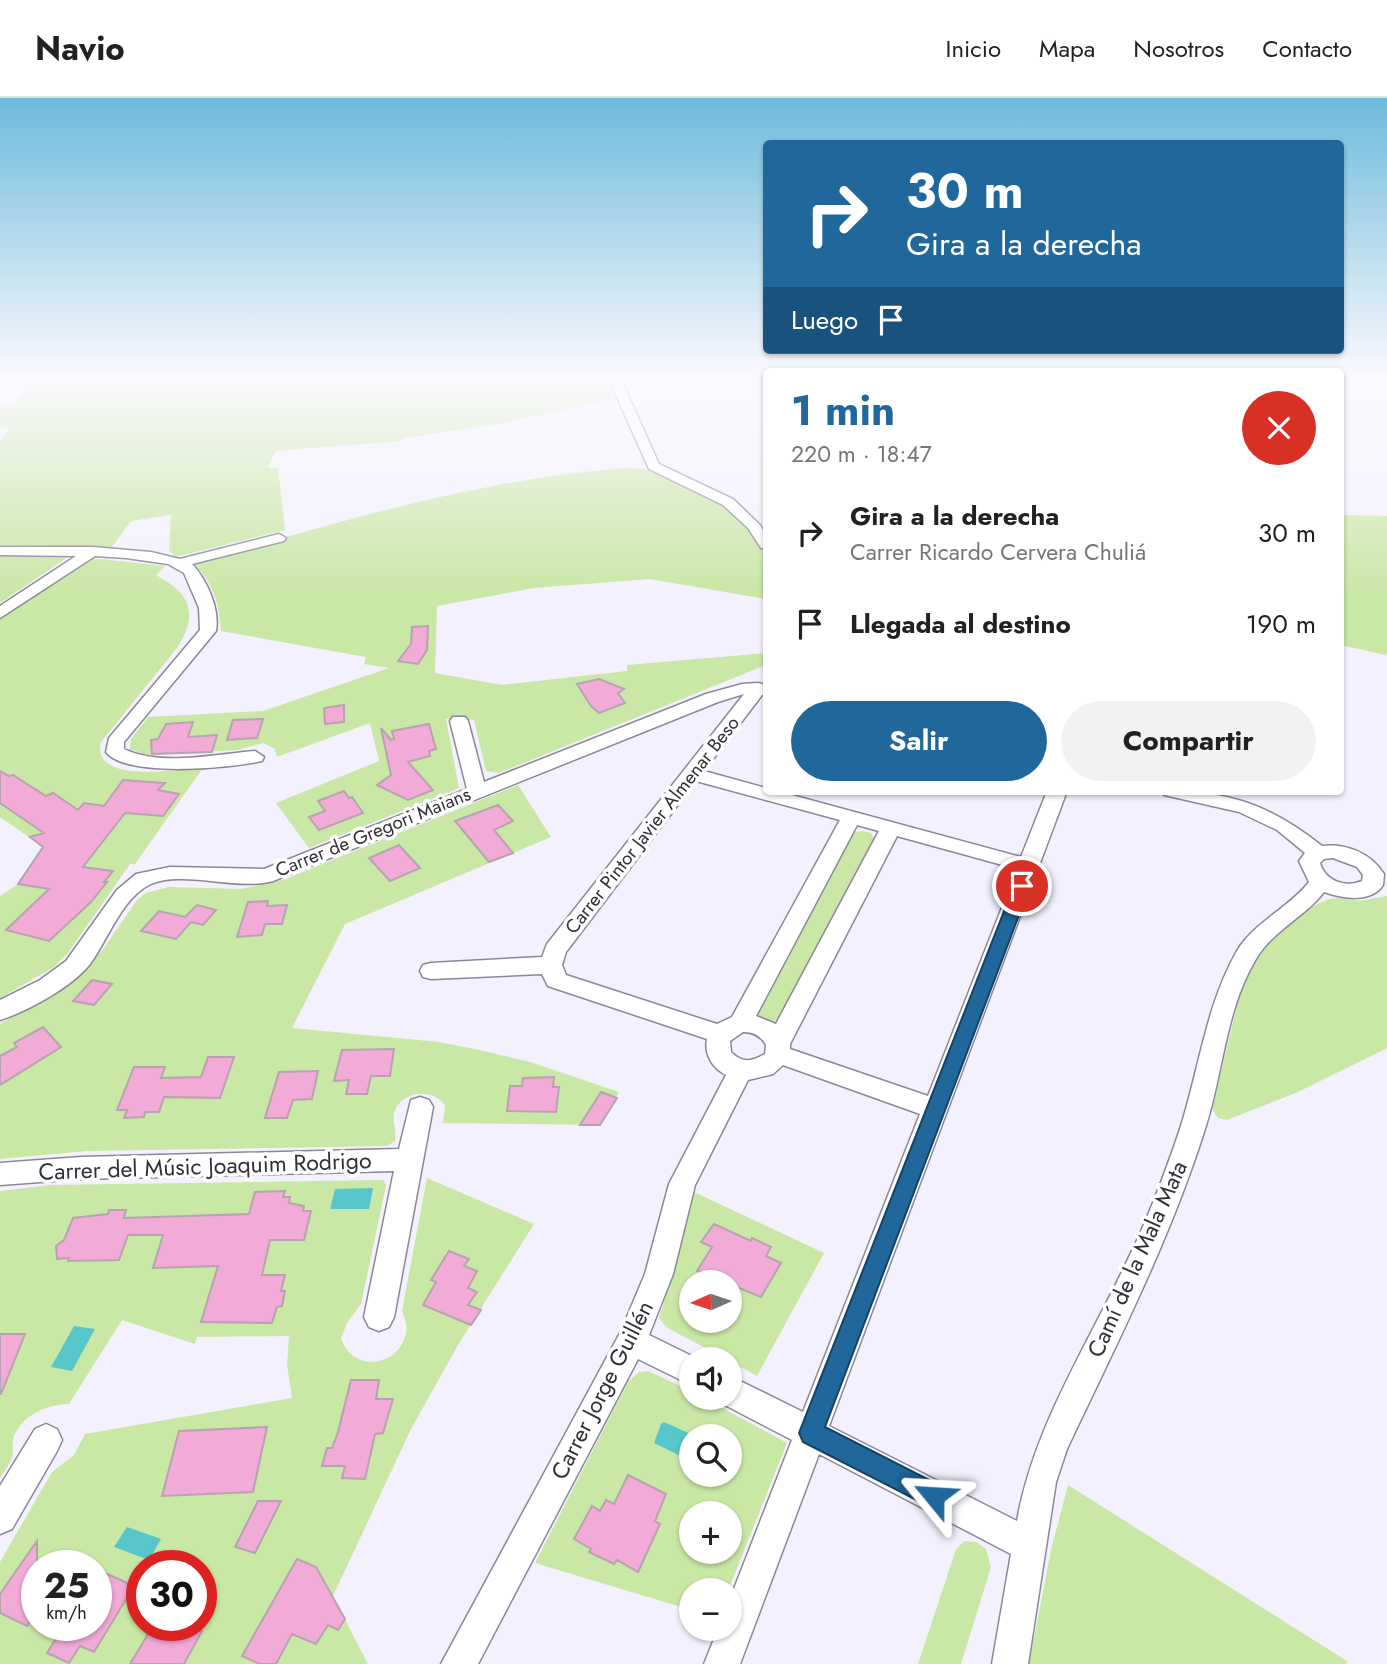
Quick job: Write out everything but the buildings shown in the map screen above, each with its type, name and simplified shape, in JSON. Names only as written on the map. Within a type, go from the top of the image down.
[{"type":"street","points":[[646,448],[654,466],[728,502],[753,525],[763,540]]},
{"type":"street","points":[[180,564],[196,557],[279,538]]},
{"type":"street","points":[[0,551],[93,551],[170,560],[189,569],[198,583],[208,613],[209,627],[204,637],[122,733],[116,743],[115,752],[126,760],[149,762],[255,757]]},
{"type":"street","points":[[0,613],[93,551]]},
{"type":"street","name":"Carrer Pintor Javier Almenar Beso","points":[[551,965],[555,950],[693,774],[755,689]]},
{"type":"street","name":"Carrer de Gregori Maians","points":[[0,1011],[74,966],[129,890],[142,880],[159,875],[245,878],[266,876],[667,714],[755,689]]},
{"type":"street","points":[[460,722],[477,791]]},
{"type":"street","points":[[693,774],[763,792]]},
{"type":"street","points":[[772,795],[1029,866]]},
{"type":"street","points":[[722,1664],[1056,795]]},
{"type":"street","points":[[1190,795],[1245,807],[1284,826],[1318,853]]},
{"type":"street","points":[[852,816],[752,997],[716,1046],[719,1057],[731,1067],[741,1070],[762,1069],[778,1048],[891,828]]},
{"type":"street","points":[[1335,851],[1355,857],[1370,868],[1381,883],[1358,891],[1338,889],[1320,882],[1309,867],[1309,861],[1318,853],[1335,851]]},
{"type":"street","name":"Camí de la Mala Mata","points":[[1010,1664],[1040,1482],[1052,1445],[1144,1255],[1192,1131],[1227,996],[1247,953],[1281,918],[1307,899],[1320,882]]},
{"type":"street","points":[[431,971],[551,965],[556,979],[731,1029],[764,1026],[772,1032],[778,1048],[936,1110]]},
{"type":"street","name":"Carrer Jorge Guillén","points":[[459,1664],[632,1341],[659,1274],[682,1184],[741,1070]]},
{"type":"street","points":[[379,1317],[420,1107]]},
{"type":"street","name":"Carrer del Músic Joaquim Rodrigo","points":[[0,1174],[81,1168],[411,1160]]},
{"type":"street","points":[[632,1341],[679,1365]]},
{"type":"street","points":[[742,1397],[1028,1545]]},
{"type":"street","points":[[0,1517],[46,1440]]},
{"type":"green space","points":[[0,448],[312,448],[275,451],[268,468],[278,468],[285,530],[175,557],[169,550],[171,515],[131,521],[112,547],[0,545]]},
{"type":"green space","points":[[626,468],[652,470],[683,483],[718,503],[749,528],[760,541],[763,548],[763,598],[650,579],[534,588],[437,606],[435,673],[502,685],[627,671],[627,665],[763,653],[763,666],[499,773],[486,771],[474,720],[446,719],[459,788],[309,848],[276,803],[379,761],[370,723],[277,757],[275,749],[263,743],[238,750],[147,755],[130,749],[131,739],[148,717],[263,711],[389,668],[364,664],[366,657],[221,631],[219,612],[211,586],[193,564],[461,492],[570,474]]},
{"type":"green space","points":[[1344,515],[1387,516],[1385,655],[1344,646]]},
{"type":"green space","points":[[0,555],[63,555],[68,557],[0,603]]},
{"type":"green space","points":[[91,558],[165,566],[156,575],[184,597],[189,615],[184,636],[177,648],[101,742],[101,756],[109,764],[139,772],[203,768],[135,864],[130,864],[68,953],[54,967],[0,998],[0,896],[18,884],[43,847],[0,817],[0,619]]},
{"type":"green space","points":[[518,785],[551,837],[345,924],[292,1028],[439,1042],[530,1062],[619,1092],[600,1125],[443,1123],[445,1105],[432,1096],[417,1094],[409,1096],[397,1106],[394,1113],[395,1141],[387,1146],[87,1151],[0,1159],[0,1024],[81,975],[104,948],[137,900],[146,893],[169,887],[241,889],[283,880]]},
{"type":"green space","points":[[852,833],[871,833],[875,840],[779,1019],[760,1019],[754,1015]]},
{"type":"green space","points":[[1387,896],[1387,1048],[1298,1092],[1227,1120],[1218,1118],[1212,1109],[1240,994],[1253,964],[1263,950],[1285,925],[1312,906],[1332,899],[1360,900]]},
{"type":"green space","points":[[427,1178],[534,1224],[458,1345],[411,1429],[333,1596],[368,1664],[0,1664],[0,1562],[52,1472],[74,1455],[85,1434],[292,1398],[287,1365],[289,1336],[197,1337],[195,1344],[122,1320],[69,1404],[52,1406],[37,1412],[18,1428],[13,1438],[11,1460],[0,1478],[0,1191],[51,1185],[384,1180],[386,1186],[361,1304],[347,1323],[341,1338],[347,1350],[355,1357],[375,1362],[395,1353],[402,1344],[406,1322],[402,1311]]},
{"type":"green space","points":[[694,1192],[824,1253],[757,1376],[742,1368],[742,1347],[703,1347],[666,1327],[659,1318],[678,1258]]},
{"type":"green space","points":[[648,1371],[679,1385],[679,1410],[726,1410],[787,1443],[742,1556],[742,1501],[679,1501],[679,1564],[739,1564],[733,1578],[679,1578],[679,1606],[535,1563],[628,1382],[639,1372]]},
{"type":"green space","points":[[1068,1485],[1347,1661],[1347,1664],[1029,1664],[1051,1550]]},
{"type":"green space","points":[[964,1541],[976,1542],[986,1549],[991,1567],[961,1664],[918,1664],[956,1549]]},
{"type":"water","points":[[373,1188],[369,1209],[330,1209],[335,1189]]},
{"type":"water","points":[[74,1326],[95,1329],[72,1371],[51,1367]]},
{"type":"water","points":[[664,1422],[679,1429],[679,1455],[654,1443]]},
{"type":"water","points":[[127,1527],[161,1539],[155,1550],[126,1551],[114,1547]]},
{"type":"route","points":[[934,1496],[811,1433],[1022,886]]}]
